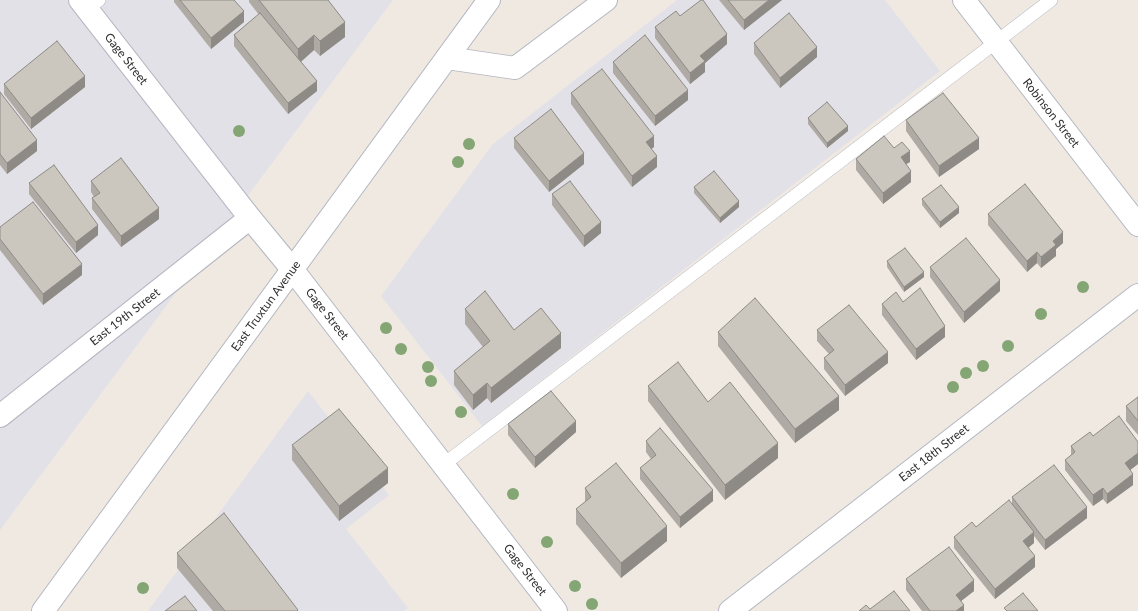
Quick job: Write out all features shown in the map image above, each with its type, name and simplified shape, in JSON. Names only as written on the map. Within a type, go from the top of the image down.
[{"type":"street","name":"East Truxtun Avenue","points":[[43,611],[489,0]]},
{"type":"street","points":[[447,58],[515,68],[606,0]]},
{"type":"street","name":"Robinson Street","points":[[964,0],[1138,225]]},
{"type":"street","name":"Gage Street","points":[[88,3],[250,218],[556,611]]},
{"type":"street","name":"East 19th Street","points":[[0,416],[250,218]]},
{"type":"street","name":"East 18th Street","points":[[730,611],[1138,295]]},
{"type":"lane","points":[[443,464],[1051,0]]},
{"type":"shaded area","points":[[0,0],[393,0],[0,530]]},
{"type":"shaded area","points":[[677,0],[885,0],[940,71],[482,426],[381,296],[493,144]]},
{"type":"shaded area","points":[[308,391],[389,495],[346,529],[408,608],[404,611],[148,611]]},
{"type":"building","points":[[180,0],[234,0],[244,11],[211,38]]},
{"type":"building","points":[[259,0],[328,0],[345,22],[320,41],[314,35],[298,49]]},
{"type":"building","points":[[703,0],[727,34],[700,56],[705,61],[690,73],[655,27],[676,11],[680,16]]},
{"type":"building","points":[[728,0],[769,0],[744,20]]},
{"type":"building","points":[[260,13],[317,81],[288,103],[234,35]]},
{"type":"building","points":[[789,13],[817,47],[780,78],[754,43]]},
{"type":"building","points":[[645,35],[688,90],[655,116],[613,62]]},
{"type":"building","points":[[57,41],[85,76],[31,118],[4,84]]},
{"type":"building","points":[[602,69],[654,136],[646,142],[657,156],[632,176],[571,93]]},
{"type":"building","points":[[0,92],[37,140],[7,163],[0,154]]},
{"type":"building","points":[[943,93],[979,138],[939,166],[906,120]]},
{"type":"building","points":[[827,102],[848,126],[827,143],[808,118]]},
{"type":"building","points":[[551,109],[584,153],[549,181],[514,138]]},
{"type":"building","points":[[884,136],[894,148],[902,142],[910,151],[901,157],[911,171],[883,193],[856,159]]},
{"type":"building","points":[[121,158],[159,208],[121,236],[92,198],[100,193],[91,181]]},
{"type":"building","points":[[54,165],[98,225],[76,242],[29,183]]},
{"type":"building","points":[[714,171],[739,201],[720,218],[694,187]]},
{"type":"building","points":[[570,181],[601,222],[584,236],[552,194]]},
{"type":"building","points":[[1025,184],[1063,232],[1053,241],[1056,245],[1041,257],[1037,252],[1027,261],[988,214]]},
{"type":"building","points":[[941,185],[959,207],[940,222],[922,199]]},
{"type":"building","points":[[33,202],[82,264],[43,294],[0,239],[0,227]]},
{"type":"building","points":[[966,238],[1000,280],[964,312],[930,267]]},
{"type":"building","points":[[905,248],[924,272],[904,287],[887,261]]},
{"type":"building","points":[[920,288],[945,326],[916,349],[882,304],[896,292],[903,302]]},
{"type":"building","points":[[485,291],[514,330],[541,308],[561,333],[491,388],[487,383],[473,395],[454,371],[490,341],[465,309]]},
{"type":"building","points":[[755,298],[839,396],[795,429],[718,332]]},
{"type":"building","points":[[849,305],[888,352],[845,385],[824,358],[834,350],[817,330]]},
{"type":"building","points":[[678,362],[708,402],[730,382],[778,443],[725,485],[648,386]]},
{"type":"building","points":[[551,391],[576,421],[535,457],[508,424]]},
{"type":"building","points":[[1138,397],[1138,421],[1126,406]]},
{"type":"building","points":[[339,409],[388,468],[339,506],[292,445]]},
{"type":"building","points":[[1119,416],[1138,442],[1138,453],[1125,463],[1133,474],[1107,494],[1103,488],[1093,495],[1065,460],[1075,452],[1071,446],[1090,432],[1093,436]]},
{"type":"building","points":[[660,428],[713,490],[680,517],[640,468],[656,455],[646,441]]},
{"type":"building","points":[[616,463],[667,526],[621,563],[576,509],[591,497],[585,488]]},
{"type":"building","points":[[1054,465],[1087,507],[1045,540],[1012,497]]},
{"type":"building","points":[[1009,500],[1034,532],[1023,541],[1035,556],[995,589],[954,537],[972,522],[976,527]]},
{"type":"building","points":[[224,513],[298,610],[297,611],[225,611],[177,553]]},
{"type":"building","points":[[949,547],[974,580],[956,595],[964,605],[956,611],[930,611],[906,579]]},
{"type":"building","points":[[894,591],[910,611],[859,611],[866,605],[870,609]]},
{"type":"building","points":[[1023,593],[1038,611],[1007,611],[1004,608]]},
{"type":"building","points":[[185,596],[197,611],[165,611]]}]
